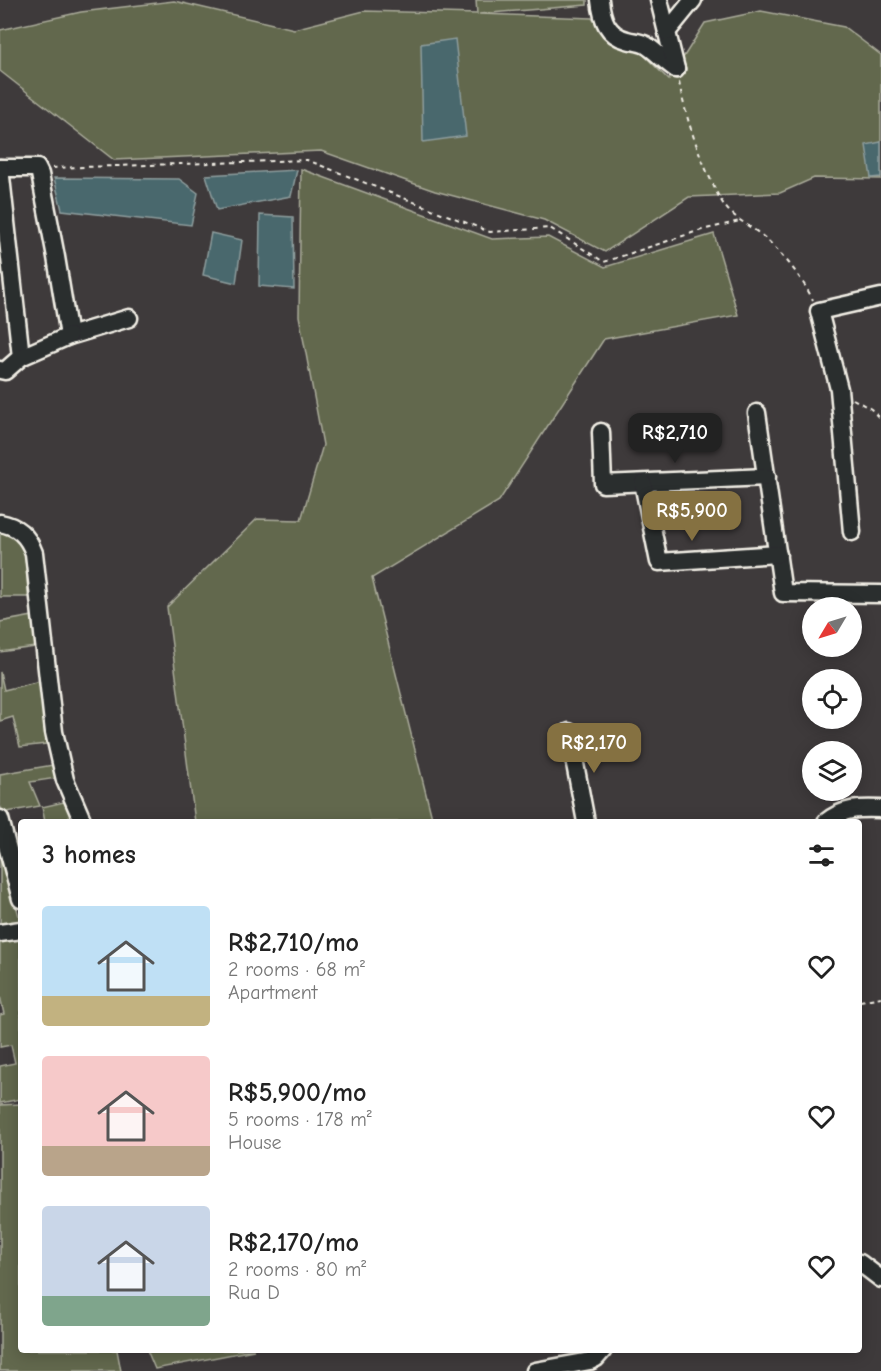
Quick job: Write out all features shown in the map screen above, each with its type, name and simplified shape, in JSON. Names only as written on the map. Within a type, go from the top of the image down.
[{"type":"street","points":[[600,0],[604,22],[611,32],[647,46],[664,62],[676,69]]},
{"type":"street","points":[[658,0],[676,69]]},
{"type":"street","points":[[667,32],[693,0]]},
{"type":"street","points":[[21,357],[0,168],[37,168],[40,174],[69,336]]},
{"type":"street","points":[[852,532],[839,392],[819,311],[881,297]]},
{"type":"street","points":[[0,370],[5,371],[21,357],[69,336],[129,318]]},
{"type":"street","points":[[758,413],[783,593],[881,594]]},
{"type":"street","points":[[601,432],[603,484],[767,477]]},
{"type":"street","points":[[643,483],[659,562],[778,554]]},
{"type":"street","points":[[0,523],[20,530],[32,544],[54,732],[65,780],[82,819]]},
{"type":"street","points":[[569,732],[585,819]]},
{"type":"street","points":[[829,819],[856,808],[881,809]]},
{"type":"street","points":[[1,829],[18,888]]},
{"type":"street","points":[[0,933],[18,930]]},
{"type":"street","points":[[862,1264],[880,1277]]},
{"type":"street","points":[[536,1371],[600,1360]]},
{"type":"path","points":[[676,69],[690,131],[717,193],[727,208],[768,241],[782,256],[799,277],[819,311]]},
{"type":"path","points":[[37,168],[307,160],[490,231],[550,228],[604,262],[698,231],[740,220]]},
{"type":"path","points":[[839,392],[871,409],[881,420]]},
{"type":"path","points":[[862,1001],[881,997]]},
{"type":"green space","points":[[476,0],[587,0],[587,5],[479,14],[592,18],[609,42],[640,51],[669,80],[705,23],[761,11],[844,27],[881,55],[881,179],[814,178],[780,193],[689,197],[605,252],[544,220],[435,191],[321,151],[114,160],[0,71],[0,30],[81,12],[174,1],[294,29],[364,11],[477,14]]},
{"type":"green space","points":[[301,169],[492,239],[548,237],[605,267],[714,234],[738,315],[604,339],[499,501],[372,578],[432,819],[195,819],[167,607],[257,519],[301,520],[323,445],[299,316]]},
{"type":"green space","points":[[0,532],[16,532],[26,550],[28,597],[0,597]]},
{"type":"green space","points":[[33,616],[35,647],[0,652],[0,622]]},
{"type":"green space","points":[[0,672],[4,690],[40,681],[46,744],[20,747],[13,717],[0,721]]},
{"type":"green space","points":[[53,765],[57,778],[30,782],[40,806],[2,813],[0,774]]},
{"type":"green space","points":[[68,801],[77,819],[44,819],[42,807]]},
{"type":"green space","points":[[0,849],[18,912],[18,924],[0,928]]},
{"type":"green space","points":[[18,938],[18,1100],[0,1103],[0,1066],[15,1063],[11,1045],[0,1047],[0,1015],[4,1014],[0,996],[0,941]]},
{"type":"green space","points":[[18,1104],[18,1353],[118,1353],[121,1371],[0,1371],[0,1105]]},
{"type":"green space","points":[[148,1353],[238,1353],[155,1369]]},
{"type":"water","points":[[455,39],[466,136],[423,142],[421,44]]},
{"type":"water","points":[[881,142],[881,177],[871,178],[866,145]]},
{"type":"water","points":[[297,170],[291,196],[217,210],[206,175]]},
{"type":"water","points":[[54,178],[179,179],[198,193],[191,225],[62,210]]},
{"type":"water","points":[[260,215],[293,217],[294,289],[259,286]]},
{"type":"water","points":[[211,233],[242,240],[236,283],[203,275]]}]
